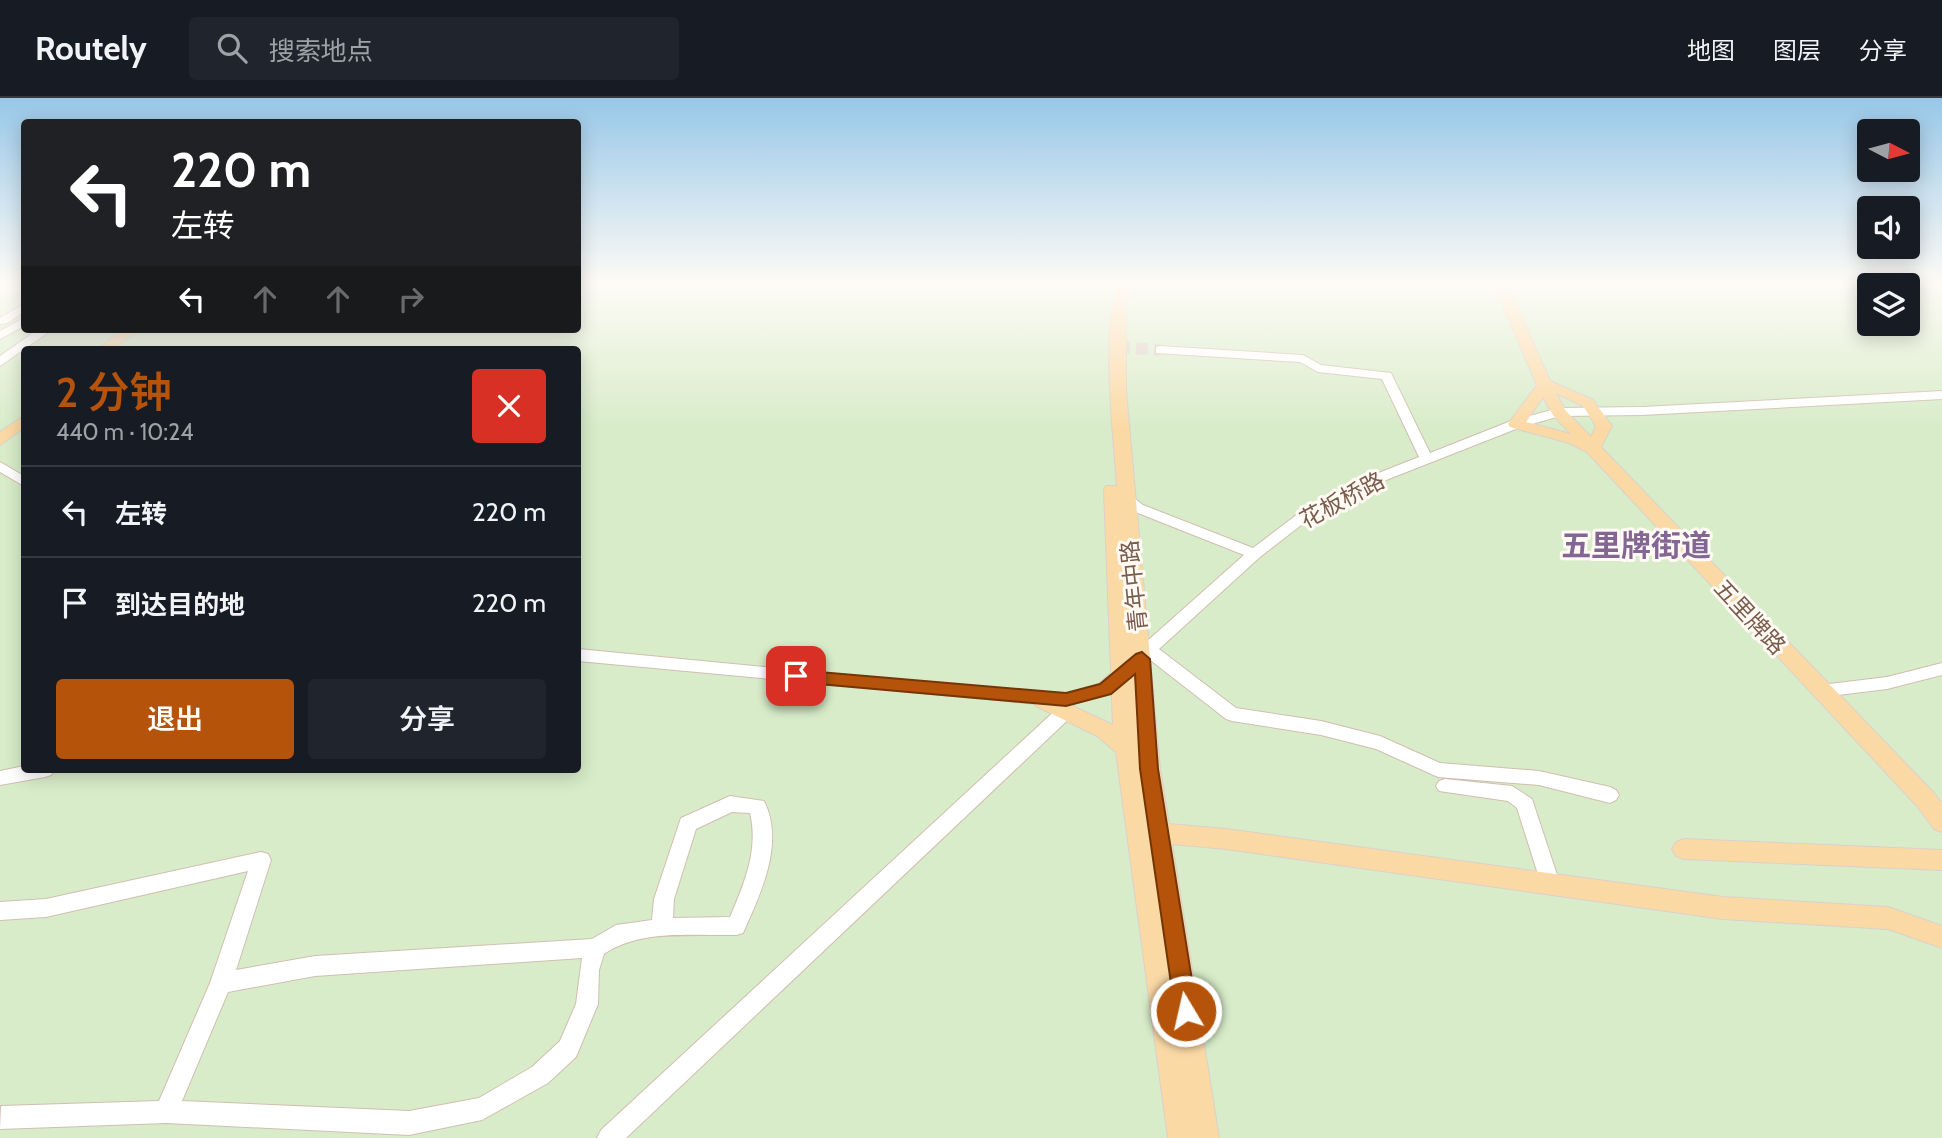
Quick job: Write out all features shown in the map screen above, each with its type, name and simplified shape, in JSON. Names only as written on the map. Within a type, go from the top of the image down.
[{"type":"main road","name":"青年中路","points":[[1107,332],[1106,390],[1126,749],[1182,1138]]},
{"type":"main road","name":"青年中路","points":[[1119,332],[1118,391],[1125,498],[1146,655],[1149,769],[1205,1138]]},
{"type":"main road","name":"五里牌路","points":[[1524,332],[1563,412],[1825,690],[1925,799],[1942,822]]},
{"type":"main road","points":[[109,346],[127,333]]},
{"type":"main road","points":[[122,346],[139,333]]},
{"type":"main road","points":[[1548,385],[1588,403],[1595,412],[1604,426],[1595,446],[1516,424],[1548,385]]},
{"type":"main road","points":[[0,428],[21,412]]},
{"type":"main road","points":[[0,440],[21,423]]},
{"type":"main road","name":"五里牌路","points":[[1825,690],[1942,807]]},
{"type":"main road","points":[[1043,700],[1105,730],[1126,749]]},
{"type":"main road","points":[[1159,833],[1226,839],[1638,894],[1723,908],[1888,918],[1942,937]]},
{"type":"main road","points":[[1684,849],[1942,860]]},
{"type":"street","points":[[23,346],[41,333]]},
{"type":"street","points":[[0,362],[21,347]]},
{"type":"street","points":[[1160,350],[1303,359],[1318,368],[1387,376],[1426,459]]},
{"type":"street","name":"花板桥路","points":[[581,655],[1043,700],[1066,700],[1105,689],[1121,677],[1255,554],[1308,513],[1376,479],[1516,424],[1563,412],[1942,395]]},
{"type":"street","points":[[0,466],[21,480]]},
{"type":"street","points":[[1125,498],[1138,508],[1255,554]]},
{"type":"street","points":[[1146,655],[1232,714],[1321,728],[1380,743],[1438,770],[1539,778],[1610,795]]},
{"type":"street","points":[[1825,690],[1887,683],[1942,669]]},
{"type":"street","points":[[608,1138],[1066,711]]},
{"type":"street","points":[[0,778],[29,773]]},
{"type":"street","points":[[1445,786],[1512,794],[1525,804],[1549,884]]},
{"type":"street","points":[[222,983],[316,966],[595,948],[616,934],[662,928],[736,926],[758,870],[764,827],[757,806],[730,804],[688,824],[664,899],[662,928]]},
{"type":"street","points":[[0,911],[46,908],[261,860],[222,983],[166,1112]]},
{"type":"street","points":[[1,1118],[166,1112],[409,1123],[482,1109],[540,1075],[568,1049],[587,1004],[589,970],[595,948]]},
{"type":"green space","points":[[0,332],[1857,332],[1857,336],[1920,336],[1920,332],[1942,332],[1942,1138],[0,1138]]},
{"type":"tunnel","points":[[1118,347],[1160,350]]},
{"type":"district","name":"五里牌街道","points":[[1636,545]]},
{"type":"route","points":[[796,676],[1066,700],[1105,689],[1142,659],[1149,769],[1186,1011]]}]
